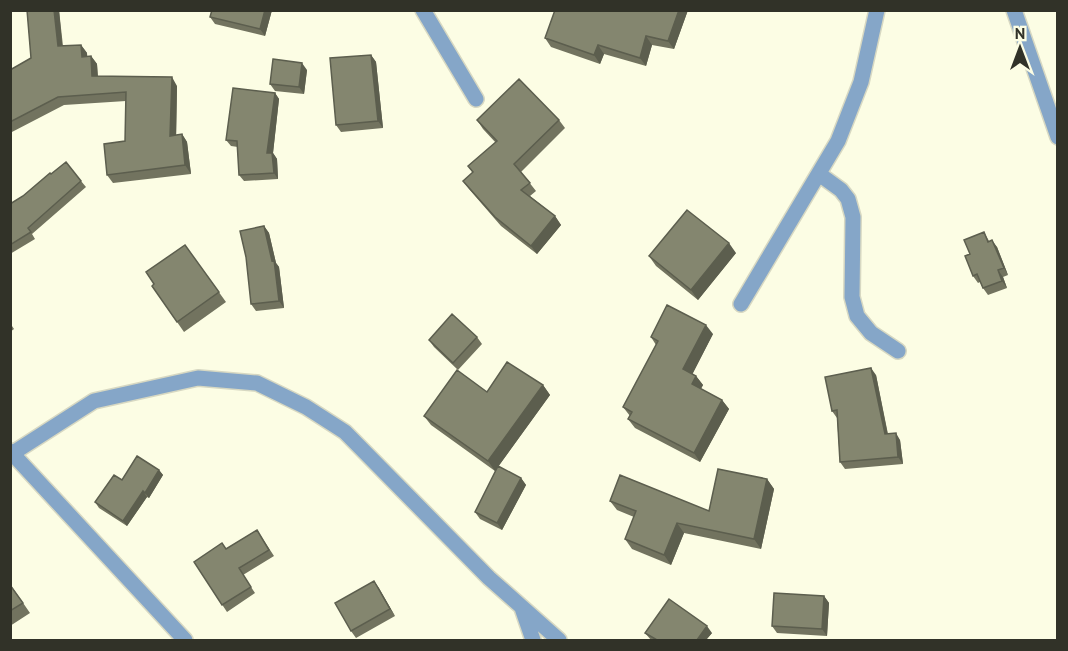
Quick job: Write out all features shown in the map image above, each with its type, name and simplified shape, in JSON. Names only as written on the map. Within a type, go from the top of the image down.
[{"type":"street","points":[[423,10],[476,99]]},
{"type":"street","points":[[741,304],[838,141],[861,81],[877,10]]},
{"type":"street","points":[[1014,10],[1058,137]]},
{"type":"street","points":[[819,174],[841,190],[848,199],[853,217],[852,297],[857,316],[871,333],[897,351]]},
{"type":"street","points":[[185,640],[12,452],[94,401],[198,378],[257,383],[306,407],[345,432],[489,578],[560,640]]},
{"type":"street","points":[[522,608],[533,640]]},
{"type":"building","points":[[27,10],[54,10],[58,46],[81,45],[82,57],[91,56],[92,76],[172,77],[170,136],[182,134],[185,165],[107,175],[104,144],[125,141],[126,92],[58,97],[10,122],[10,70],[31,58]]},
{"type":"building","points":[[212,10],[265,10],[260,29],[210,17]]},
{"type":"building","points":[[555,10],[679,10],[668,41],[646,36],[640,58],[598,45],[594,55],[545,38]]},
{"type":"building","points":[[371,55],[378,121],[336,125],[330,58]]},
{"type":"building","points":[[273,59],[302,63],[299,87],[270,84]]},
{"type":"building","points":[[519,79],[559,120],[514,164],[530,183],[521,190],[555,216],[531,246],[495,217],[463,181],[473,172],[468,166],[497,141],[477,120]]},
{"type":"building","points":[[233,88],[275,93],[267,153],[272,153],[274,173],[239,175],[237,141],[226,140]]},
{"type":"building","points":[[66,162],[81,181],[28,228],[31,232],[10,245],[10,204]]},
{"type":"building","points":[[687,210],[729,243],[691,290],[649,256]]},
{"type":"building","points":[[264,226],[272,261],[274,260],[279,301],[251,304],[246,257],[240,231]]},
{"type":"building","points":[[984,232],[988,242],[992,240],[1004,268],[998,270],[1002,281],[983,288],[977,274],[973,276],[965,256],[970,254],[964,240]]},
{"type":"building","points":[[185,245],[219,292],[177,322],[152,286],[154,284],[146,272]]},
{"type":"building","points":[[667,305],[706,325],[683,369],[696,376],[692,384],[722,400],[694,453],[628,419],[632,412],[623,407],[658,341],[651,337]]},
{"type":"building","points":[[452,314],[477,337],[453,363],[429,340]]},
{"type":"building","points":[[507,362],[543,385],[488,461],[424,416],[457,370],[487,392]]},
{"type":"building","points":[[871,368],[885,434],[896,433],[898,457],[840,462],[837,410],[832,411],[825,377]]},
{"type":"building","points":[[137,456],[159,470],[145,493],[143,491],[123,521],[95,502],[114,475],[122,480]]},
{"type":"building","points":[[498,466],[521,478],[497,523],[475,512]]},
{"type":"building","points":[[718,469],[767,479],[754,539],[677,523],[664,555],[625,539],[636,511],[610,501],[620,475],[709,511]]},
{"type":"building","points":[[257,530],[269,550],[239,568],[251,587],[222,605],[194,562],[222,543],[226,549]]},
{"type":"building","points":[[374,581],[390,609],[351,631],[335,603]]},
{"type":"building","points":[[10,585],[23,603],[10,611]]},
{"type":"building","points":[[774,593],[824,596],[822,629],[772,626]]},
{"type":"building","points":[[669,599],[707,626],[697,640],[657,640],[645,633]]}]
